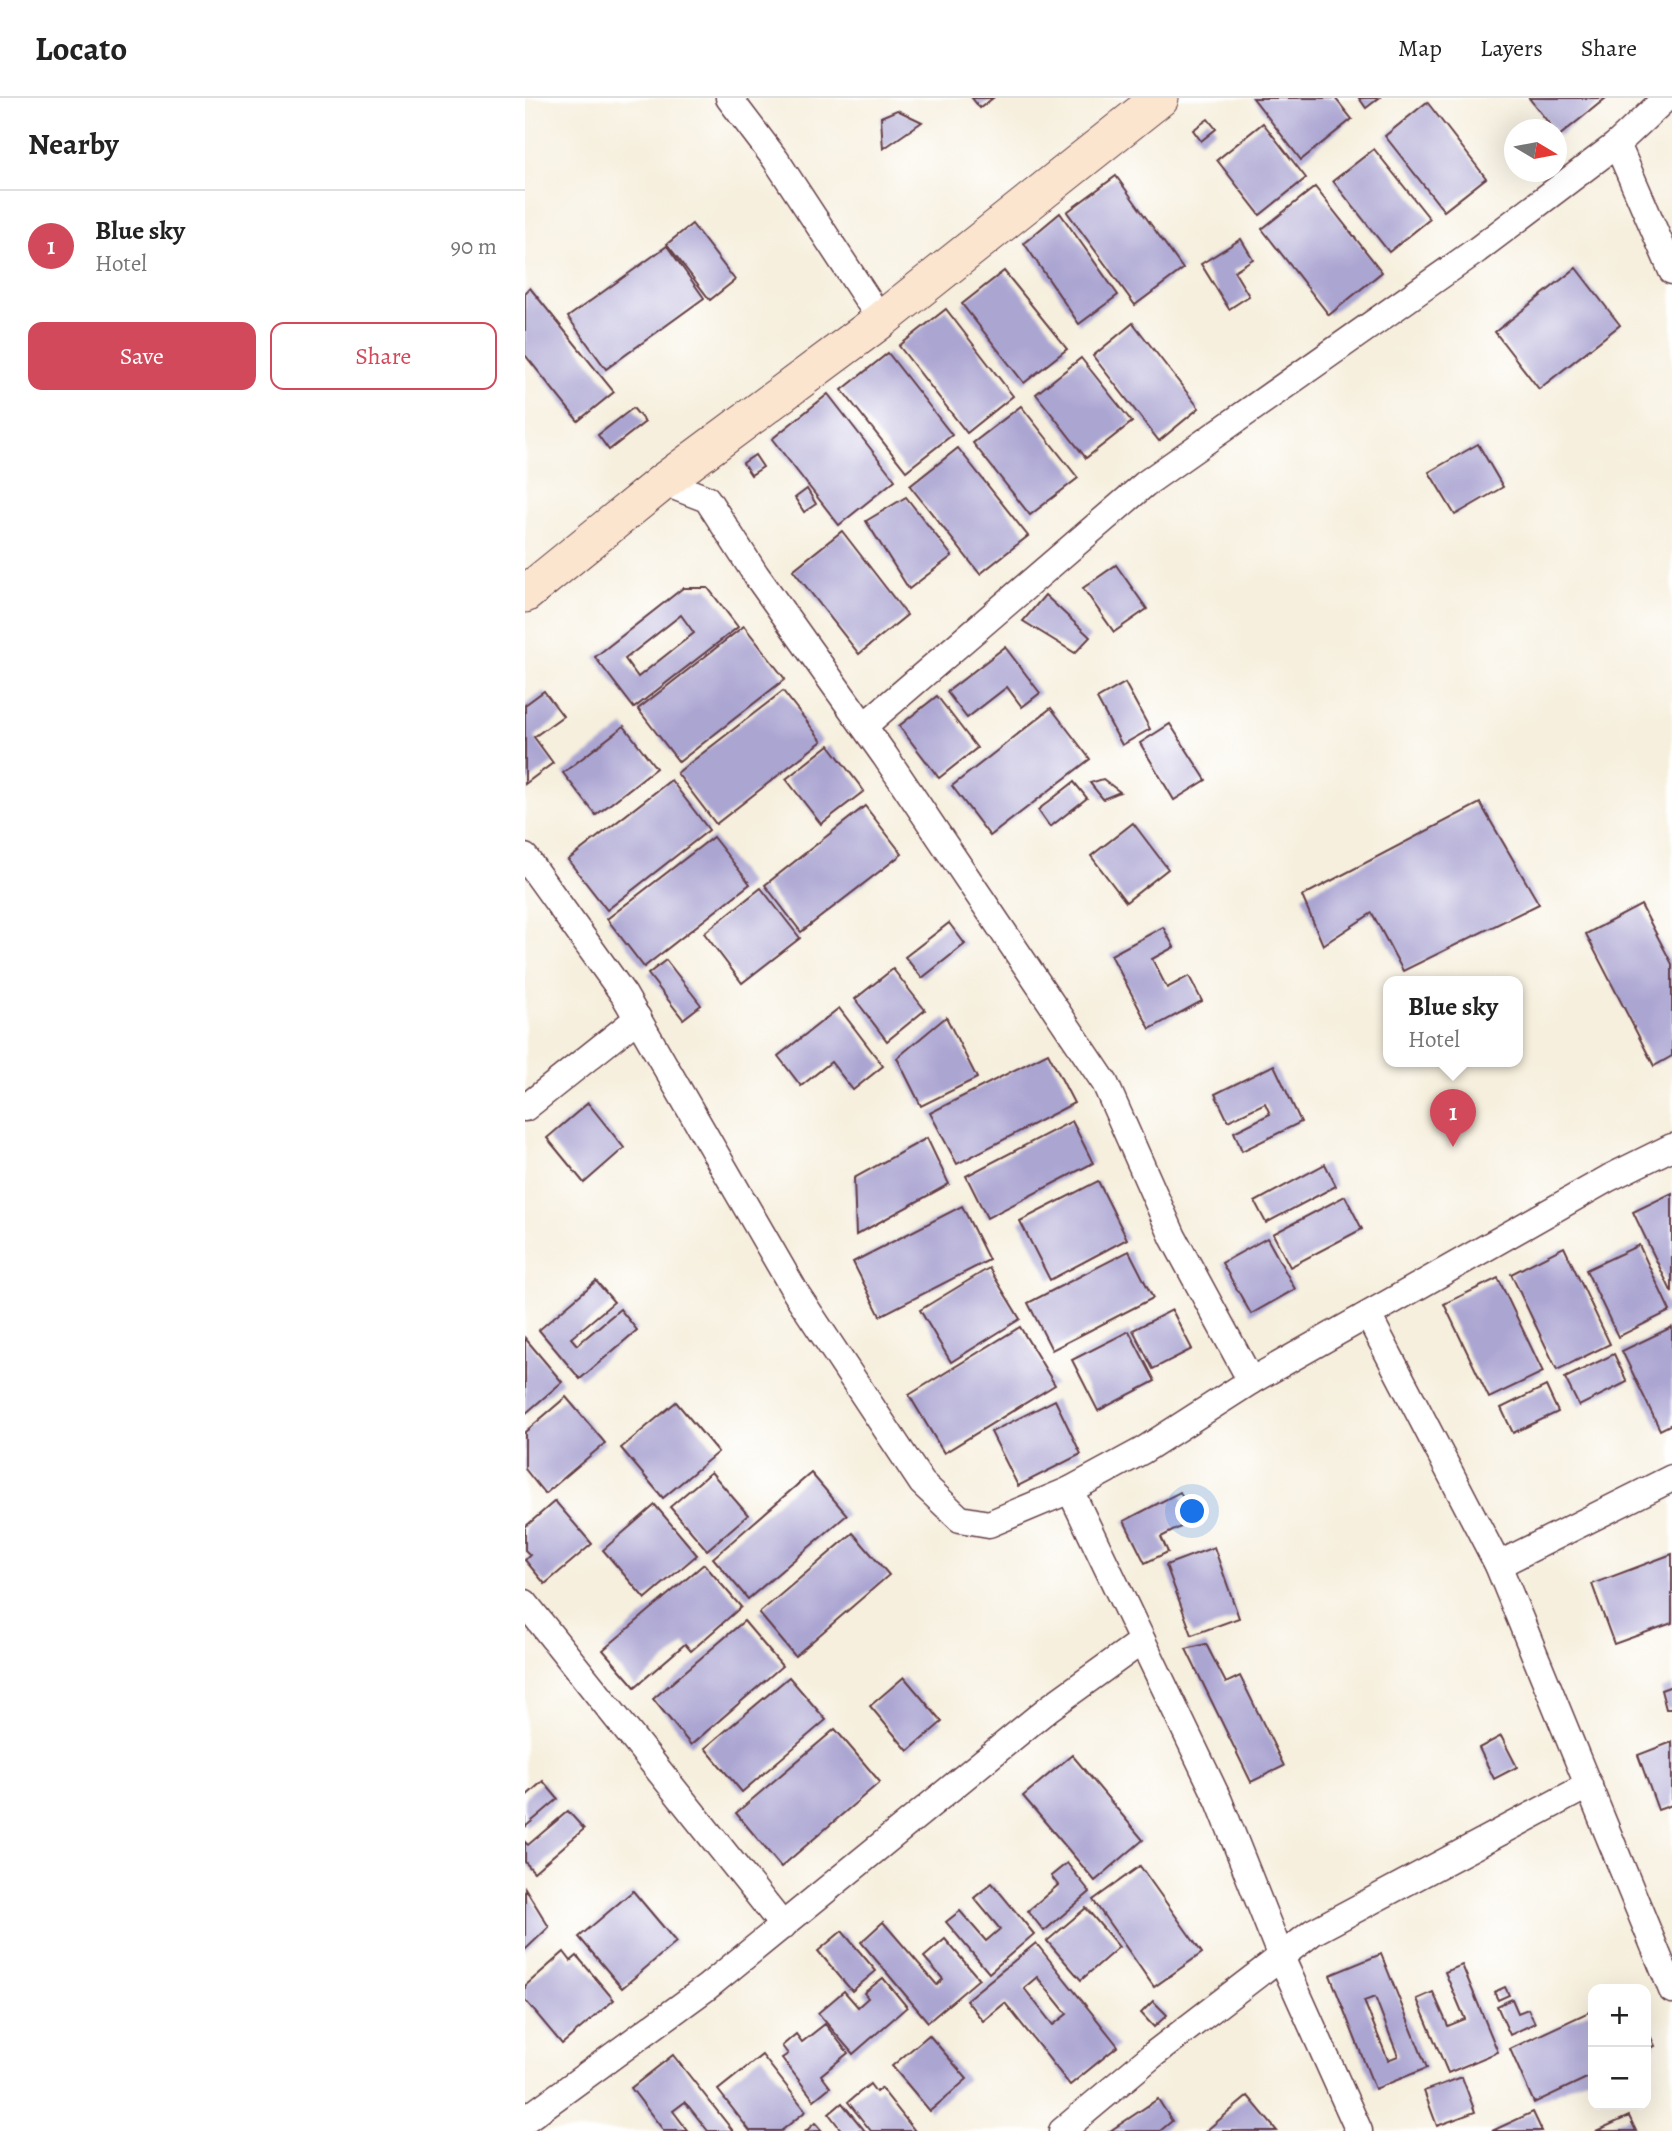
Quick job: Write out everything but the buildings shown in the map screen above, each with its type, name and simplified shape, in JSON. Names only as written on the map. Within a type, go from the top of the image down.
[{"type":"main road","points":[[525,594],[663,482],[881,320],[1160,98]]},
{"type":"street","points":[[729,98],[776,160],[881,320]]},
{"type":"street","points":[[864,726],[1145,484],[1347,344],[1617,144],[1666,98]]},
{"type":"street","points":[[1617,144],[1672,271]]},
{"type":"street","points":[[663,482],[708,499],[756,575],[864,726],[1105,1083],[1173,1237],[1251,1381]]},
{"type":"street","points":[[525,857],[592,947],[638,1018],[796,1293],[922,1483],[960,1519],[989,1524],[1070,1490],[1142,1451],[1251,1381],[1609,1178],[1672,1147]]},
{"type":"street","points":[[525,1108],[568,1071],[638,1018]]},
{"type":"street","points":[[1368,1315],[1498,1565],[1672,1990]]},
{"type":"street","points":[[1498,1565],[1672,1478]]},
{"type":"street","points":[[1070,1490],[1219,1801],[1281,1956],[1359,2131]]},
{"type":"street","points":[[525,1603],[783,1926]]},
{"type":"street","points":[[525,2120],[706,1988],[1049,1709],[1142,1641]]},
{"type":"street","points":[[1062,2131],[1154,2054],[1313,1932],[1589,1785]]},
{"type":"place","name":"Blue sky","points":[[1453,1147]]}]
